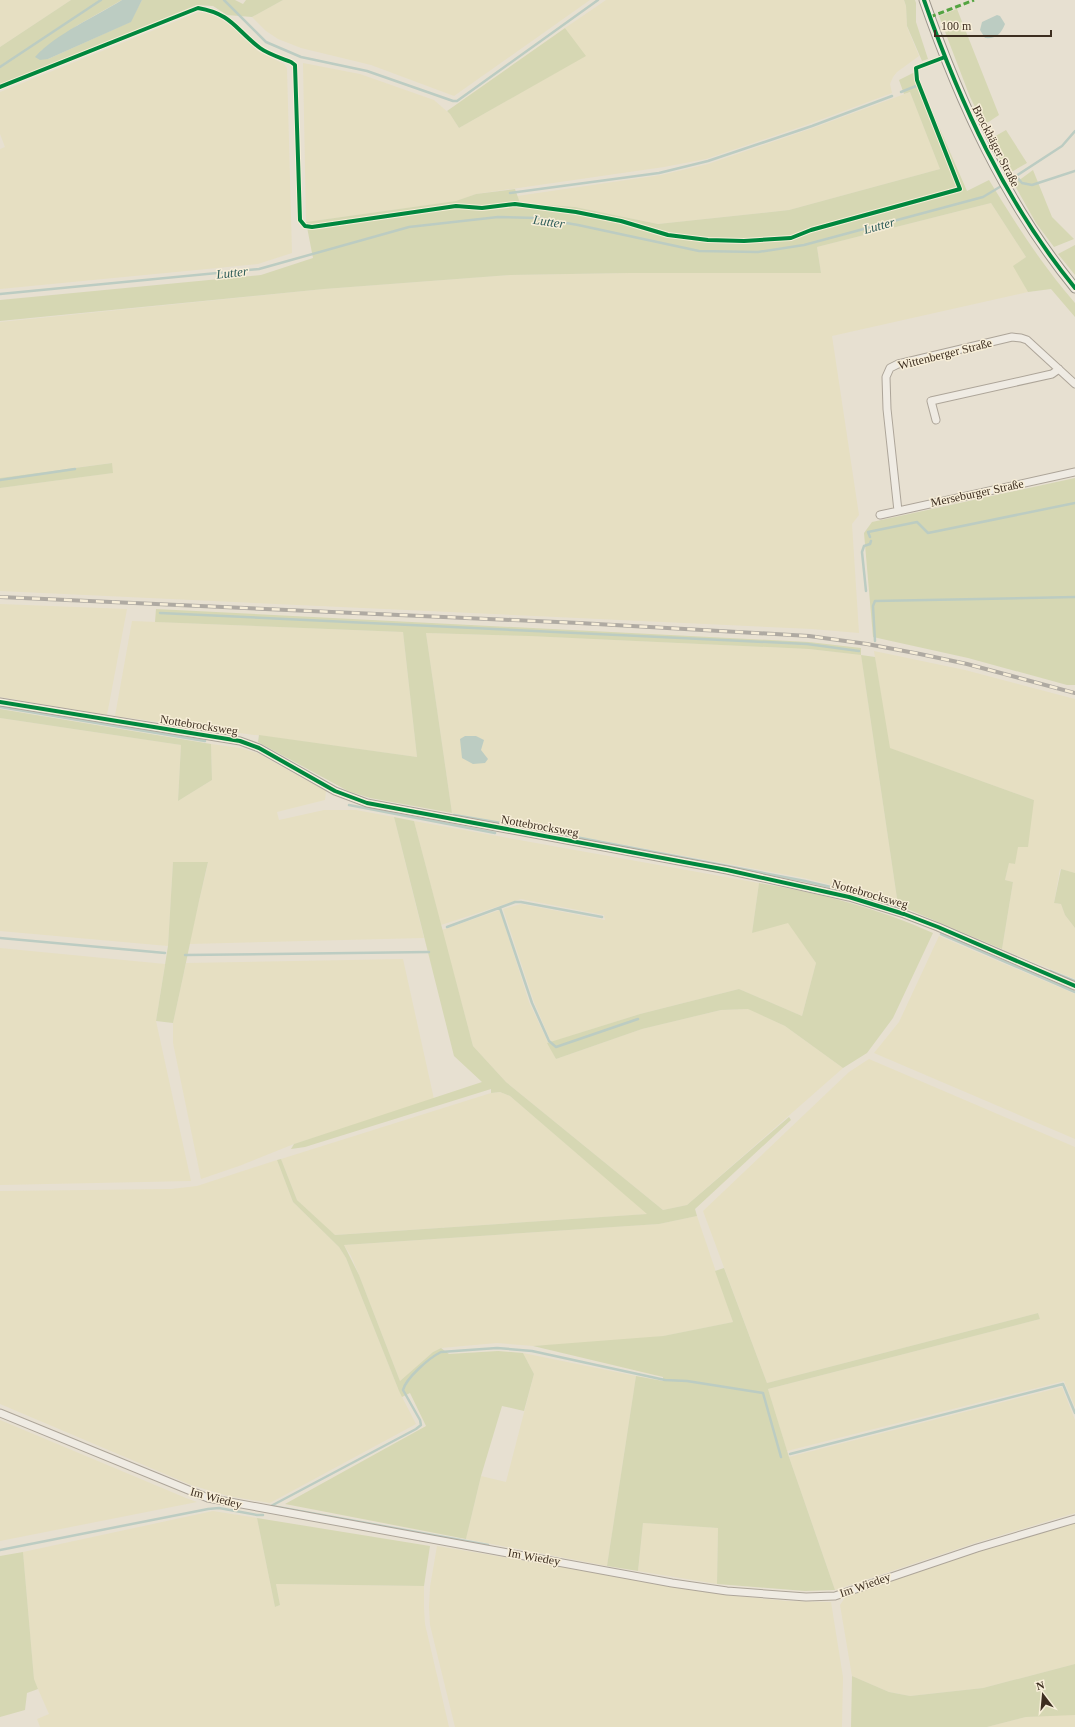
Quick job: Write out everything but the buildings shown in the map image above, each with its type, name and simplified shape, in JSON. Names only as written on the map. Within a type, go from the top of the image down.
[{"type":"main road","name":"Brockhäger Straße","points":[[924,0],[962,101],[997,172],[1013,201],[1049,255],[1075,288]]},
{"type":"street","name":"Wittenberger Straße","points":[[898,510],[887,409],[886,377],[890,368],[898,364],[1012,337],[1026,340],[1075,384]]},
{"type":"street","points":[[936,420],[932,401],[1052,374],[1059,369]]},
{"type":"street","name":"Merseburger Straße","points":[[880,515],[1075,472]]},
{"type":"street","name":"Nottebrocksweg","points":[[0,702],[240,741],[259,748],[339,794],[366,803],[728,870],[848,897],[904,914],[938,927],[1075,986]]},
{"type":"street","name":"Im Wiedey","points":[[0,1413],[208,1498],[672,1583],[727,1591],[806,1597],[836,1596],[977,1548],[1075,1518]]},
{"type":"shaded area","points":[[0,0],[71,0],[0,47]]},
{"type":"shaded area","points":[[122,0],[142,0],[131,22],[48,59],[40,60],[35,57],[54,40]]},
{"type":"shaded area","points":[[283,0],[590,0],[454,96],[371,65],[301,48],[278,39],[266,31],[252,17]]},
{"type":"shaded area","points":[[606,0],[904,0],[906,6],[907,27],[919,56],[897,72],[893,77],[890,84],[892,93],[809,124],[706,159],[664,167],[476,194],[457,201],[306,222],[303,63],[360,74],[434,100],[450,114],[459,128],[585,56],[565,28]]},
{"type":"shaded area","points":[[199,12],[211,14],[224,21],[234,28],[258,51],[284,64],[287,68],[292,253],[258,264],[0,289],[0,149],[5,147],[0,134],[0,92]]},
{"type":"shaded area","points":[[997,15],[1000,16],[1005,24],[1003,28],[995,37],[985,38],[980,30],[982,22]]},
{"type":"shaded area","points":[[910,92],[940,169],[789,210],[658,224],[575,207],[520,203],[517,196],[661,175],[708,164],[813,128]]},
{"type":"shaded area","points":[[991,203],[1026,257],[1014,266],[1028,292],[832,336],[859,515],[852,524],[859,633],[812,629],[0,591],[0,488],[112,473],[111,463],[0,478],[0,322],[324,289],[510,275],[629,273],[821,273],[817,247]]},
{"type":"shaded area","points":[[0,604],[127,609],[107,715],[0,697]]},
{"type":"shaded area","points":[[132,621],[403,632],[417,757],[115,716]]},
{"type":"shaded area","points":[[426,633],[529,636],[809,649],[861,655],[898,905],[848,889],[804,878],[452,813]]},
{"type":"shaded area","points":[[874,651],[965,670],[1075,699],[1075,873],[1060,869],[1054,903],[1061,904],[1065,915],[1075,928],[1075,979],[1002,949],[1013,882],[1005,880],[1009,862],[1014,864],[1017,847],[1034,800],[889,748]]},
{"type":"shaded area","points":[[0,718],[181,745],[178,801],[212,780],[211,744],[240,748],[257,753],[326,791],[325,800],[277,812],[279,820],[324,810],[356,810],[394,817],[424,938],[189,944],[208,863],[173,862],[168,946],[0,931]]},
{"type":"shaded area","points":[[465,736],[476,736],[484,740],[481,750],[488,759],[485,763],[473,764],[462,758],[460,739]]},
{"type":"shaded area","points":[[414,821],[759,883],[752,933],[788,922],[816,963],[802,1016],[739,989],[640,1014],[551,1042],[534,1002],[503,909],[521,904],[605,920],[604,915],[521,899],[441,925]]},
{"type":"shaded area","points":[[500,910],[529,1002],[556,1059],[642,1029],[721,1010],[749,1009],[785,1026],[843,1068],[687,1205],[663,1210],[506,1082],[473,1046],[442,930]]},
{"type":"shaded area","points":[[939,936],[1075,994],[1075,1139],[874,1053],[899,1022]]},
{"type":"shaded area","points":[[0,948],[165,964],[156,1021],[191,1181],[0,1185]]},
{"type":"shaded area","points":[[403,959],[434,1099],[294,1144],[239,1166],[201,1179],[173,1043],[173,1023],[186,963]]},
{"type":"shaded area","points":[[869,1059],[1075,1147],[1075,1407],[1064,1381],[787,1451],[768,1389],[1040,1319],[1038,1313],[767,1383],[703,1211],[849,1072]]},
{"type":"shaded area","points":[[500,1092],[510,1096],[648,1214],[334,1235],[297,1200],[281,1159],[491,1093]]},
{"type":"shaded area","points":[[277,1160],[293,1202],[339,1247],[346,1258],[399,1391],[416,1424],[270,1503],[228,1496],[191,1485],[0,1404],[0,1191],[171,1189],[197,1186]]},
{"type":"shaded area","points":[[697,1216],[733,1322],[636,1340],[533,1346],[497,1343],[441,1348],[433,1352],[400,1381],[359,1275],[351,1256],[344,1245],[659,1224]]},
{"type":"shaded area","points":[[523,1353],[636,1376],[607,1566],[466,1539],[481,1476],[506,1482],[534,1374]]},
{"type":"shaded area","points":[[1062,1387],[1075,1420],[1075,1513],[975,1543],[835,1590],[789,1457]]},
{"type":"shaded area","points":[[0,1420],[186,1498],[197,1502],[0,1541]]},
{"type":"shaded area","points":[[213,1511],[257,1518],[275,1607],[280,1605],[276,1584],[424,1586],[425,1624],[449,1727],[40,1727],[37,1719],[49,1714],[34,1680],[23,1552]]},
{"type":"shaded area","points":[[643,1523],[718,1528],[717,1584],[638,1571]]},
{"type":"shaded area","points":[[1075,1523],[1075,1664],[983,1688],[910,1696],[889,1692],[852,1676],[840,1605],[846,1596],[978,1551]]},
{"type":"shaded area","points":[[437,1546],[727,1595],[787,1601],[831,1602],[843,1677],[842,1727],[455,1727],[430,1625],[430,1587]]},
{"type":"shaded area","points":[[1075,1715],[1075,1727],[987,1727],[1026,1717]]},
{"type":"green space","points":[[71,0],[122,0],[78,25],[41,51],[48,59],[130,22],[142,0],[235,0],[243,4],[246,0],[283,0],[252,17],[227,15],[213,6],[197,5],[0,85],[0,47]]},
{"type":"green space","points":[[904,0],[915,0],[916,22],[928,59],[922,61],[907,26],[906,6]]},
{"type":"green space","points":[[957,9],[999,115],[984,125],[970,97],[939,16]]},
{"type":"green space","points":[[565,28],[586,56],[459,128],[447,111]]},
{"type":"green space","points":[[915,72],[967,191],[989,180],[1029,243],[1051,274],[1075,303],[1075,317],[1051,289],[1028,292],[1013,266],[1026,257],[991,203],[817,247],[821,273],[629,273],[510,275],[324,289],[0,321],[0,300],[261,275],[313,258],[306,222],[456,201],[476,194],[515,189],[520,203],[575,207],[658,224],[789,210],[940,169],[910,92],[904,94],[899,80]]},
{"type":"green space","points":[[1006,130],[1027,163],[1008,174],[992,144],[992,138]]},
{"type":"green space","points":[[1033,170],[1052,217],[1074,239],[1054,247],[1036,223],[1014,184]]},
{"type":"green space","points":[[1075,245],[1075,275],[1058,254]]},
{"type":"green space","points":[[112,463],[113,473],[0,488],[0,478]]},
{"type":"green space","points":[[1075,478],[1075,685],[1067,685],[968,658],[873,637],[864,533],[872,522]]},
{"type":"green space","points":[[156,609],[809,642],[861,648],[861,655],[809,649],[529,636],[426,633],[452,813],[370,798],[348,791],[258,742],[259,735],[417,757],[403,632],[155,622]]},
{"type":"green space","points":[[861,655],[875,657],[890,748],[1034,800],[1028,847],[1018,847],[1015,864],[1009,863],[1005,880],[1013,882],[1002,949],[898,905]]},
{"type":"green space","points":[[0,709],[211,744],[212,780],[178,801],[181,745],[0,718]]},
{"type":"green space","points":[[394,817],[414,821],[473,1046],[506,1082],[663,1210],[687,1205],[789,1117],[791,1120],[695,1209],[697,1216],[659,1224],[344,1245],[359,1275],[400,1381],[433,1352],[441,1348],[449,1354],[498,1351],[523,1353],[534,1374],[524,1411],[502,1406],[481,1476],[466,1539],[285,1504],[426,1426],[410,1393],[402,1397],[399,1391],[346,1258],[339,1247],[293,1202],[277,1160],[281,1159],[297,1200],[335,1235],[647,1214],[510,1096],[500,1092],[491,1093],[491,1089],[305,1147],[291,1149],[294,1144],[482,1082],[454,1056]]},
{"type":"green space","points":[[173,862],[208,862],[173,1023],[156,1021],[168,946]]},
{"type":"green space","points":[[1061,869],[1075,873],[1075,928],[1065,915],[1061,904],[1054,903]]},
{"type":"green space","points":[[759,883],[848,902],[891,916],[933,933],[893,1018],[867,1053],[843,1068],[785,1026],[748,1009],[721,1010],[642,1029],[556,1059],[547,1043],[640,1014],[739,989],[802,1016],[816,963],[788,923],[752,933]]},
{"type":"green space","points":[[724,1268],[767,1383],[1038,1313],[1040,1319],[768,1389],[789,1457],[835,1590],[805,1591],[717,1584],[718,1528],[643,1523],[638,1571],[607,1566],[636,1376],[663,1381],[663,1377],[533,1346],[663,1336],[733,1322],[715,1271]]},
{"type":"green space","points":[[257,1518],[430,1546],[424,1586],[276,1584],[280,1605],[275,1607]]},
{"type":"green space","points":[[23,1552],[34,1679],[38,1689],[27,1693],[25,1710],[0,1717],[0,1556]]},
{"type":"green space","points":[[1075,1664],[1075,1715],[1026,1717],[987,1727],[851,1727],[852,1676],[889,1692],[910,1696],[983,1688]]},
{"type":"waterway","points":[[0,67],[101,0]]},
{"type":"waterway","points":[[224,0],[266,42],[301,57],[367,71],[453,101],[457,101],[598,0]]},
{"type":"waterway","points":[[901,92],[916,86]]},
{"type":"waterway","points":[[510,193],[659,173],[708,161],[812,126],[892,96]]},
{"type":"waterway","name":"Lutter","points":[[1007,182],[1062,146],[1075,131]]},
{"type":"waterway","points":[[1016,176],[1022,183],[1032,185],[1075,171]]},
{"type":"waterway","name":"Lutter","points":[[0,294],[259,269],[409,227],[498,217],[537,218],[578,225],[699,251],[758,252],[804,245],[983,197],[1003,185]]},
{"type":"waterway","points":[[0,480],[75,469]]},
{"type":"waterway","points":[[870,537],[868,532],[917,522],[928,533],[1075,503]]},
{"type":"waterway","points":[[866,591],[862,552],[864,546],[870,544],[871,541]]},
{"type":"waterway","points":[[875,641],[873,606],[875,601],[1075,597]]},
{"type":"waterway","points":[[160,613],[807,644],[859,651]]},
{"type":"waterway","points":[[0,707],[205,741]]},
{"type":"waterway","points":[[349,805],[495,833]]},
{"type":"waterway","points":[[454,815],[518,826]]},
{"type":"waterway","points":[[530,829],[553,833]]},
{"type":"waterway","points":[[565,835],[805,881],[848,891],[901,908]]},
{"type":"waterway","points":[[447,927],[515,902],[602,917]]},
{"type":"waterway","points":[[500,908],[532,1003],[549,1041],[556,1047],[638,1019]]},
{"type":"waterway","points":[[941,934],[1075,992]]},
{"type":"waterway","points":[[0,938],[165,953]]},
{"type":"waterway","points":[[185,955],[429,952]]},
{"type":"waterway","points":[[1050,971],[1075,981]]},
{"type":"waterway","points":[[271,1506],[421,1425],[420,1420],[403,1390],[405,1385],[419,1369],[441,1352],[497,1348],[532,1351],[665,1380],[687,1381],[763,1393],[781,1457]]},
{"type":"waterway","points":[[790,1454],[1063,1384],[1075,1413]]},
{"type":"waterway","points":[[272,1506],[488,1545]]},
{"type":"waterway","points":[[0,1550],[208,1509],[219,1508],[263,1515]]},
{"type":"railway","points":[[0,597],[579,623],[809,636],[867,644],[967,664],[1075,693]]},
{"type":"marked path","points":[[930,17],[974,0]]},
{"type":"cycle path","points":[[924,0],[953,76],[969,114],[987,150],[1027,221],[1075,288]]},
{"type":"cycle path","points":[[0,87],[198,8],[219,14],[226,18],[260,48],[295,65],[300,220],[305,226],[312,227],[456,206],[482,208],[515,204],[576,212],[621,221],[668,235],[708,240],[744,241],[791,238],[811,230],[960,189],[917,80],[916,68],[945,57]]},
{"type":"cycle path","points":[[0,702],[240,741],[259,748],[335,791],[367,803],[727,870],[849,897],[904,914],[938,927],[1075,986]]}]
